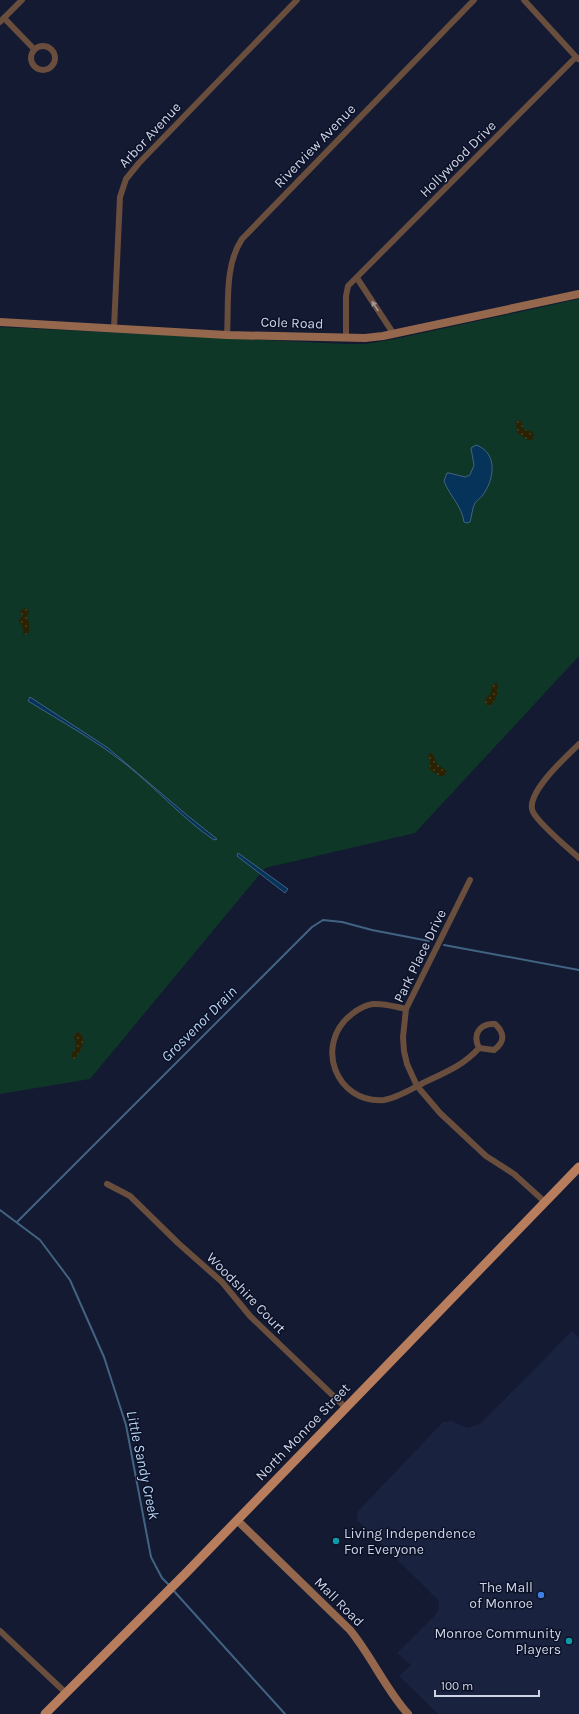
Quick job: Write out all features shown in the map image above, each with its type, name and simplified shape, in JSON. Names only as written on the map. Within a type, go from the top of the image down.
[{"type":"main road","name":"North Monroe Street","points":[[45,1714],[186,1573],[579,1167]]},
{"type":"street","points":[[22,0],[2,20],[34,49]]},
{"type":"street","name":"Arbor Avenue","points":[[114,328],[120,197],[126,179],[139,163],[297,0]]},
{"type":"street","name":"Riverview Avenue","points":[[227,335],[231,265],[237,247],[242,239],[474,0]]},
{"type":"street","points":[[524,0],[578,59]]},
{"type":"street","points":[[44,45],[52,50],[55,55],[55,61],[52,66],[43,70],[34,66],[31,58],[34,49],[44,45]]},
{"type":"street","name":"Hollywood Drive","points":[[346,338],[346,296],[348,286],[578,59]]},
{"type":"street","points":[[357,278],[393,334]]},
{"type":"street","name":"Cole Road","points":[[0,322],[227,335],[365,338],[393,334],[579,294]]},
{"type":"street","points":[[579,744],[553,770],[539,788],[531,806],[533,813],[539,820],[579,858]]},
{"type":"street","name":"Park Place Drive","points":[[470,880],[406,1009],[403,1036],[407,1064],[417,1086],[440,1113],[486,1156],[514,1174],[546,1202]]},
{"type":"street","points":[[406,1009],[389,1005],[372,1004],[357,1010],[344,1020],[335,1034],[332,1045],[334,1069],[346,1086],[356,1094],[385,1100],[458,1066],[469,1059],[479,1048]]},
{"type":"street","points":[[488,1023],[495,1024],[502,1032],[503,1039],[500,1046],[494,1050],[479,1048],[476,1042],[479,1028],[488,1023]]},
{"type":"street","name":"Woodshire Court","points":[[106,1184],[130,1196],[178,1243],[222,1282],[250,1316],[346,1408]]},
{"type":"street","name":"Mall Road","points":[[237,1520],[350,1630],[361,1644],[392,1695],[408,1714]]},
{"type":"street","points":[[0,1631],[66,1693]]},
{"type":"shaded area","points":[[476,445],[488,454],[492,468],[486,490],[474,505],[470,522],[467,523],[464,522],[461,511],[444,481],[447,473],[465,477],[470,475],[474,465],[471,448]]},
{"type":"shaded area","points":[[30,697],[108,748],[217,839],[214,840],[203,832],[139,775],[104,748],[28,701]]},
{"type":"shaded area","points":[[238,853],[288,889],[285,893],[237,856]]},
{"type":"shaded area","points":[[572,1331],[579,1338],[579,1714],[438,1714],[399,1676],[411,1665],[397,1653],[437,1613],[439,1606],[438,1600],[357,1520],[358,1511],[443,1422],[452,1421],[467,1428],[480,1424]]},
{"type":"green space","points":[[579,299],[579,656],[415,833],[265,868],[90,1079],[0,1094],[0,327],[366,344]]},
{"type":"sand","points":[[519,420],[521,421],[524,430],[531,431],[534,434],[532,440],[528,440],[517,433],[516,422]]},
{"type":"sand","points":[[25,608],[29,611],[27,618],[29,622],[29,632],[25,635],[23,634],[23,629],[19,620],[23,616],[20,612],[21,610]]},
{"type":"sand","points":[[495,683],[498,684],[497,696],[490,706],[488,706],[484,701],[491,693],[492,686]]},
{"type":"sand","points":[[430,753],[433,754],[437,764],[447,771],[444,776],[440,776],[430,770],[430,761],[428,757]]},
{"type":"sand","points":[[77,1032],[83,1037],[83,1043],[77,1056],[73,1059],[71,1055],[76,1047],[74,1036]]},
{"type":"waterway","name":"Grosvenor Drain","points":[[17,1222],[312,927],[323,920],[342,922],[372,930],[429,941]]},
{"type":"waterway","name":"Grosvenor Drain","points":[[444,945],[579,970]]},
{"type":"waterway","name":"Little Sandy Creek","points":[[0,1210],[40,1240],[70,1280],[104,1357],[126,1425],[151,1557],[162,1578],[169,1585]]},
{"type":"waterway","name":"Little Sandy Creek","points":[[173,1590],[285,1714]]},
{"type":"place","name":"Living Independence For Everyone","points":[[336,1541]]},
{"type":"place","name":"The Mall of Monroe","points":[[541,1595]]},
{"type":"place","name":"Monroe Community Players","points":[[569,1641]]}]
